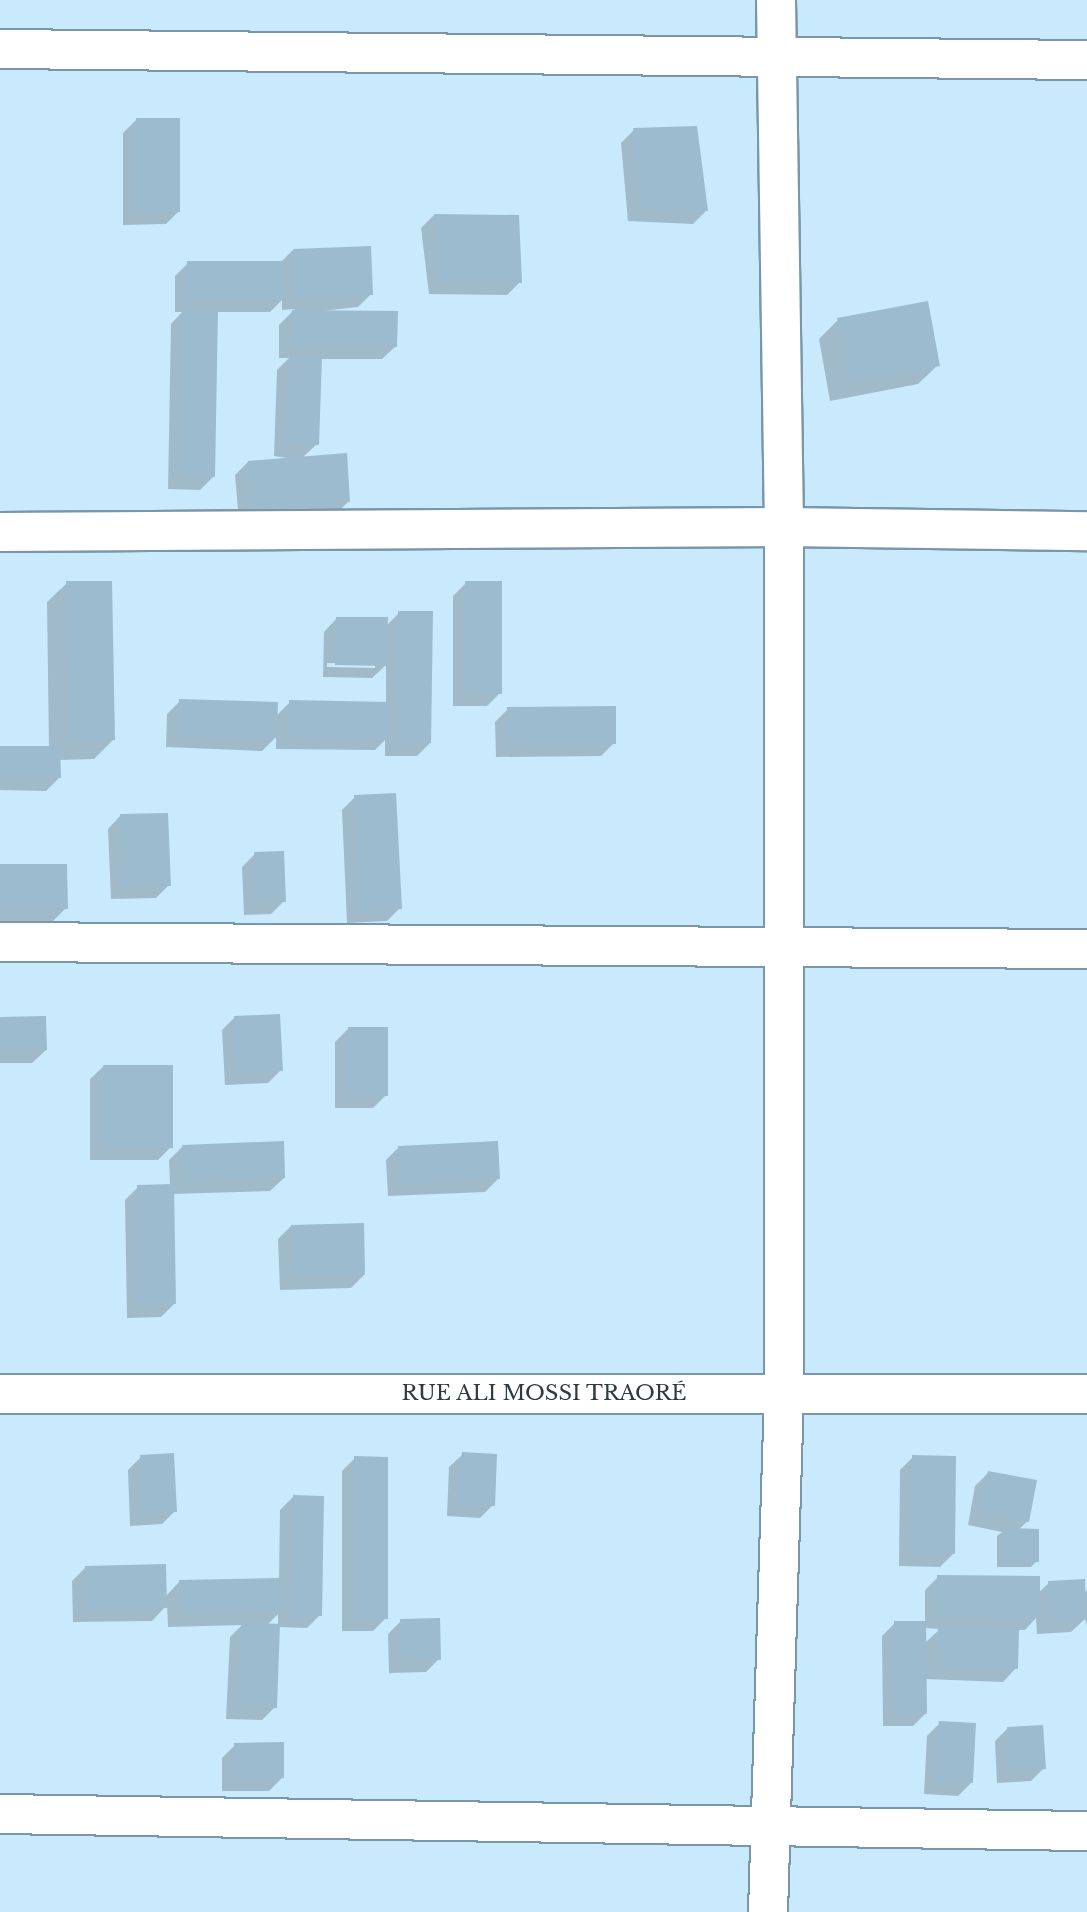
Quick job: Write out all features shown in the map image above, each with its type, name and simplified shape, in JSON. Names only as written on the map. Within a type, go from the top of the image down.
[{"type":"street","points":[[768,1912],[767,1824],[784,1393],[784,527],[776,0]]},
{"type":"street","points":[[0,49],[1087,60]]},
{"type":"street","points":[[0,532],[784,527],[1087,531]]},
{"type":"street","points":[[0,942],[1087,949]]},
{"type":"street","name":"RUE ALI MOSSI TRAORÉ","points":[[0,1394],[1087,1394]]},
{"type":"street","points":[[0,1814],[767,1824],[1087,1832]]},
{"type":"building","points":[[136,118],[180,118],[180,212],[136,212]]},
{"type":"building","points":[[697,126],[708,211],[641,208],[633,128]]},
{"type":"building","points":[[434,214],[519,215],[522,283],[442,282]]},
{"type":"building","points":[[371,246],[373,295],[294,297],[293,249]]},
{"type":"building","points":[[187,261],[284,261],[284,300],[187,300]]},
{"type":"building","points":[[928,301],[940,366],[849,383],[837,318]]},
{"type":"building","points":[[183,309],[218,309],[215,477],[181,477]]},
{"type":"building","points":[[292,310],[398,311],[397,347],[291,346]]},
{"type":"building","points":[[289,356],[322,357],[319,445],[286,443]]},
{"type":"building","points":[[347,453],[350,502],[251,509],[248,461]]},
{"type":"building","points":[[66,581],[112,581],[115,740],[68,741]]},
{"type":"building","points":[[465,581],[502,581],[502,694],[465,694]]},
{"type":"building","points":[[398,611],[433,611],[431,743],[398,743]]},
{"type":"building","points":[[336,617],[388,617],[387,666],[335,665]]},
{"type":"building","points":[[179,699],[278,702],[277,738],[178,735]]},
{"type":"building","points":[[289,700],[390,702],[390,738],[289,737]]},
{"type":"building","points":[[616,706],[616,744],[508,744],[507,707]]},
{"type":"building","points":[[0,746],[60,746],[61,778],[0,778]]},
{"type":"building","points":[[396,793],[402,909],[359,911],[354,795]]},
{"type":"building","points":[[168,813],[171,886],[123,887],[120,814]]},
{"type":"building","points":[[284,851],[286,902],[256,903],[254,852]]},
{"type":"building","points":[[0,864],[67,864],[68,909],[0,909]]},
{"type":"building","points":[[280,1014],[283,1071],[237,1073],[234,1016]]},
{"type":"building","points":[[46,1016],[47,1050],[0,1051],[0,1017]]},
{"type":"building","points":[[348,1027],[388,1027],[388,1096],[348,1096]]},
{"type":"building","points":[[103,1065],[173,1065],[173,1148],[103,1147]]},
{"type":"building","points":[[284,1141],[285,1178],[183,1182],[182,1145]]},
{"type":"building","points":[[498,1141],[500,1179],[401,1184],[398,1146]]},
{"type":"building","points":[[174,1184],[176,1304],[139,1305],[137,1185]]},
{"type":"building","points":[[364,1223],[365,1275],[292,1277],[291,1225]]},
{"type":"building","points":[[462,1452],[497,1454],[495,1506],[459,1504]]},
{"type":"building","points":[[174,1453],[177,1512],[143,1513],[140,1455]]},
{"type":"building","points":[[912,1455],[956,1456],[955,1554],[911,1553]]},
{"type":"building","points":[[354,1456],[388,1457],[388,1619],[354,1618]]},
{"type":"building","points":[[988,1471],[1037,1480],[1029,1522],[980,1512]]},
{"type":"building","points":[[293,1495],[324,1496],[322,1616],[290,1615]]},
{"type":"building","points":[[1003,1528],[1039,1529],[1039,1562],[1002,1562]]},
{"type":"building","points":[[166,1564],[167,1608],[86,1609],[85,1566]]},
{"type":"building","points":[[937,1575],[1040,1576],[1040,1618],[937,1616]]},
{"type":"building","points":[[281,1578],[282,1612],[180,1614],[179,1580]]},
{"type":"building","points":[[1085,1579],[1086,1620],[1050,1621],[1048,1581]]},
{"type":"building","points":[[440,1618],[441,1660],[401,1661],[400,1619]]},
{"type":"building","points":[[894,1621],[926,1621],[927,1714],[895,1714]]},
{"type":"building","points":[[242,1622],[280,1624],[277,1708],[238,1706]]},
{"type":"building","points":[[938,1627],[1019,1630],[1018,1669],[938,1667]]},
{"type":"building","points":[[939,1721],[976,1723],[973,1783],[936,1782]]},
{"type":"building","points":[[1043,1725],[1046,1769],[1010,1771],[1007,1727]]},
{"type":"building","points":[[284,1742],[284,1778],[235,1779],[234,1743]]}]
